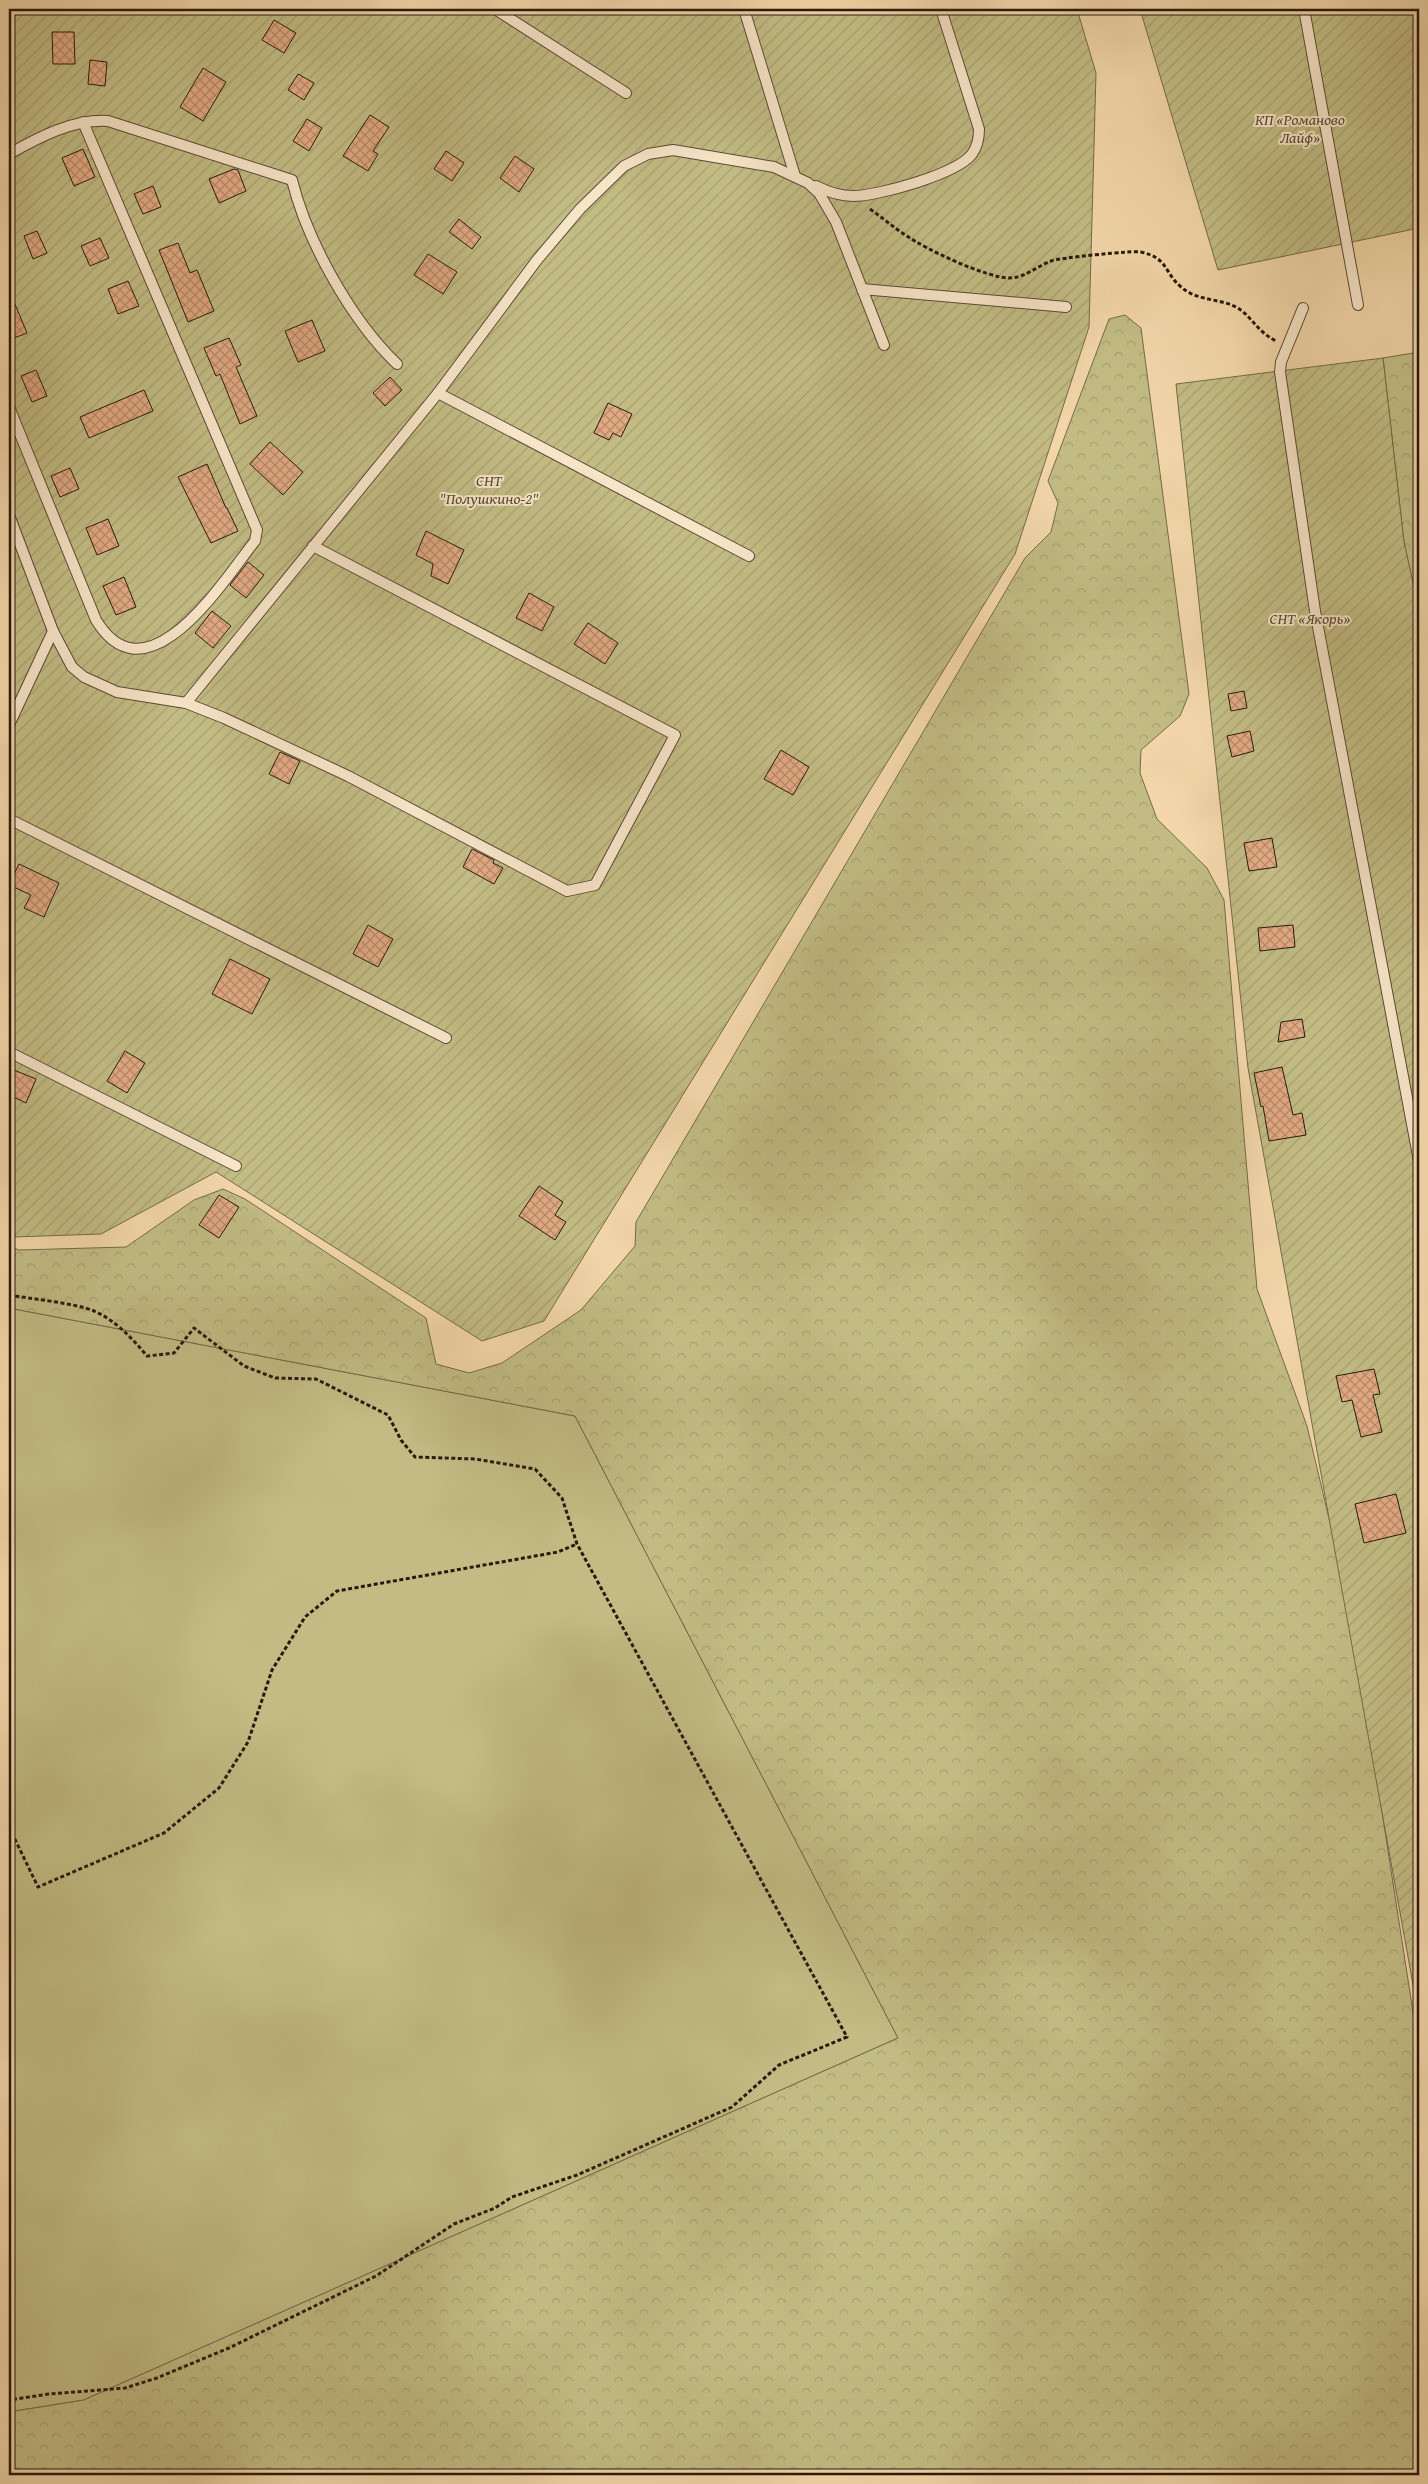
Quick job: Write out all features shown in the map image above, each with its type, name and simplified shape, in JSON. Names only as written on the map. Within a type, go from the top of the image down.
[{"type":"lane","points":[[495,9],[626,92]]},
{"type":"lane","points":[[744,9],[795,176]]},
{"type":"lane","points":[[186,703],[438,393],[537,260],[580,209],[615,174],[636,158],[660,151],[673,150],[774,167],[831,193],[854,196],[902,186],[938,174],[965,161],[976,147],[980,129],[941,9]]},
{"type":"lane","points":[[1304,9],[1358,305]]},
{"type":"lane","points":[[9,154],[43,136],[83,122],[98,121],[119,124],[292,180],[297,200],[309,230],[329,269],[368,332],[397,364]]},
{"type":"lane","points":[[9,407],[96,620],[105,635],[116,643],[139,648],[158,644],[174,636],[198,614],[255,541],[257,530],[83,122]]},
{"type":"lane","points":[[808,183],[829,206],[884,345]]},
{"type":"lane","points":[[862,289],[1066,307]]},
{"type":"lane","points":[[1303,308],[1280,372],[1315,612],[1419,1161]]},
{"type":"lane","points":[[438,393],[749,556]]},
{"type":"lane","points":[[9,515],[52,631],[72,667],[100,686],[140,697],[186,703],[233,722],[348,776],[567,891],[595,885],[675,735],[313,546]]},
{"type":"lane","points":[[9,725],[52,631]]},
{"type":"lane","points":[[9,819],[446,1038]]},
{"type":"lane","points":[[9,1052],[236,1166]]},
{"type":"path","points":[[854,196],[909,238],[984,273],[1009,278],[1027,274],[1051,260],[1139,251],[1156,257],[1169,269],[1179,286],[1200,298],[1233,306],[1244,312],[1264,335],[1288,346]]},
{"type":"path","points":[[9,1295],[92,1310],[108,1318],[132,1338],[147,1356],[174,1353],[194,1328],[244,1366],[275,1378],[316,1379],[388,1415],[401,1440],[415,1457],[475,1459],[535,1470],[562,1498],[577,1544],[846,2037],[779,2065],[732,2107],[577,2175],[512,2197],[495,2208],[454,2224],[376,2276],[229,2348],[157,2378],[125,2388],[49,2394],[9,2400]]},
{"type":"path","points":[[9,1827],[38,1887],[164,1833],[220,1788],[248,1742],[272,1670],[305,1617],[337,1591],[558,1552],[577,1544]]},
{"type":"green space","name":"СНТ \"Полушкино-2\"","points":[[9,9],[1077,9],[1096,73],[1089,327],[1015,554],[544,1321],[482,1341],[216,1172],[101,1234],[13,1237],[9,1234]]},
{"type":"green space","name":"КП «Романово Лайф»","points":[[1140,9],[1419,9],[1419,228],[1218,270]]},
{"type":"green space","points":[[1125,315],[1141,328],[1189,694],[1180,716],[1141,750],[1140,773],[1157,819],[1207,868],[1224,900],[1257,1289],[1307,1426],[1351,1611],[1419,2051],[1419,2475],[9,2475],[9,2412],[84,2400],[898,2038],[575,1416],[9,1308],[9,1246],[19,1250],[126,1247],[194,1200],[223,1189],[245,1199],[426,1318],[436,1364],[469,1373],[502,1363],[581,1310],[635,1246],[636,1222],[1025,558],[1051,532],[1058,503],[1048,481],[1109,319]]},
{"type":"green space","points":[[1419,352],[1419,612],[1404,542],[1383,358]]},
{"type":"green space","name":"СНТ «Якорь»","points":[[1383,358],[1404,542],[1419,610],[1419,2018],[1248,1068],[1176,384]]},
{"type":"green space","points":[[9,1308],[575,1416],[898,2038],[84,2400],[9,2412]]},
{"type":"building","points":[[274,20],[296,33],[284,53],[262,40]]},
{"type":"building","points":[[52,32],[74,32],[75,64],[53,64]]},
{"type":"building","points":[[90,60],[107,62],[105,86],[88,84]]},
{"type":"building","points":[[203,68],[226,82],[203,121],[180,107]]},
{"type":"building","points":[[298,74],[314,83],[304,100],[288,90]]},
{"type":"building","points":[[370,115],[389,127],[373,151],[378,154],[368,171],[343,156]]},
{"type":"building","points":[[307,119],[322,128],[309,151],[293,141]]},
{"type":"building","points":[[83,149],[95,177],[74,186],[62,158]]},
{"type":"building","points":[[446,151],[464,163],[452,181],[434,169]]},
{"type":"building","points":[[515,156],[534,169],[519,192],[500,178]]},
{"type":"building","points":[[234,169],[238,170],[246,191],[219,203],[209,179]]},
{"type":"building","points":[[153,186],[161,207],[143,214],[134,194]]},
{"type":"building","points":[[459,219],[481,237],[472,249],[449,232]]},
{"type":"building","points":[[37,231],[47,253],[33,259],[24,236]]},
{"type":"building","points":[[100,238],[109,258],[90,266],[81,246]]},
{"type":"building","points":[[178,243],[190,273],[197,270],[214,311],[188,322],[159,250]]},
{"type":"building","points":[[428,254],[457,272],[443,294],[414,275]]},
{"type":"building","points":[[128,281],[139,306],[118,314],[108,289]]},
{"type":"building","points":[[9,290],[27,333],[9,340]]},
{"type":"building","points":[[312,320],[325,351],[298,362],[285,331]]},
{"type":"building","points":[[229,338],[241,365],[236,367],[257,416],[240,424],[220,374],[216,376],[204,348]]},
{"type":"building","points":[[36,370],[47,396],[32,402],[21,376]]},
{"type":"building","points":[[390,377],[402,390],[385,406],[373,393]]},
{"type":"building","points":[[144,390],[153,411],[89,438],[80,417]]},
{"type":"building","points":[[608,403],[632,414],[621,437],[613,433],[609,440],[594,433]]},
{"type":"building","points":[[270,442],[303,472],[283,495],[250,464]]},
{"type":"building","points":[[207,464],[238,531],[211,543],[178,477]]},
{"type":"building","points":[[70,468],[79,489],[60,497],[51,476]]},
{"type":"building","points":[[108,519],[119,546],[97,555],[86,528]]},
{"type":"building","points":[[426,531],[464,550],[448,584],[431,576],[433,564],[416,555]]},
{"type":"building","points":[[248,562],[264,575],[246,598],[230,585]]},
{"type":"building","points":[[124,577],[136,607],[116,615],[103,586]]},
{"type":"building","points":[[529,593],[554,607],[542,631],[516,618]]},
{"type":"building","points":[[212,611],[231,626],[213,648],[195,633]]},
{"type":"building","points":[[588,623],[618,643],[605,664],[574,644]]},
{"type":"building","points":[[1244,691],[1247,708],[1231,711],[1228,694]]},
{"type":"building","points":[[1250,731],[1254,751],[1232,757],[1227,736]]},
{"type":"building","points":[[781,750],[809,767],[793,795],[764,779]]},
{"type":"building","points":[[280,752],[300,761],[289,784],[269,774]]},
{"type":"building","points":[[1272,838],[1277,867],[1249,871],[1244,843]]},
{"type":"building","points":[[472,849],[494,860],[493,863],[503,868],[494,884],[463,867]]},
{"type":"building","points":[[19,864],[59,883],[44,917],[24,908],[31,895],[9,885]]},
{"type":"building","points":[[368,925],[393,939],[378,967],[353,954]]},
{"type":"building","points":[[1293,925],[1295,947],[1260,951],[1258,928]]},
{"type":"building","points":[[230,959],[270,979],[252,1014],[212,994]]},
{"type":"building","points":[[1302,1019],[1305,1037],[1278,1042],[1281,1022]]},
{"type":"building","points":[[125,1051],[145,1063],[127,1093],[107,1081]]},
{"type":"building","points":[[1282,1067],[1293,1115],[1302,1113],[1306,1135],[1269,1141],[1263,1106],[1261,1107],[1254,1073]]},
{"type":"building","points":[[9,1068],[36,1079],[26,1103],[9,1095]]},
{"type":"building","points":[[539,1186],[563,1202],[555,1215],[566,1222],[555,1240],[519,1216]]},
{"type":"building","points":[[219,1195],[239,1207],[219,1238],[199,1225]]},
{"type":"building","points":[[1374,1369],[1380,1394],[1373,1395],[1382,1432],[1361,1437],[1352,1400],[1342,1402],[1336,1376]]},
{"type":"building","points":[[1396,1494],[1406,1533],[1364,1543],[1355,1504]]}]
